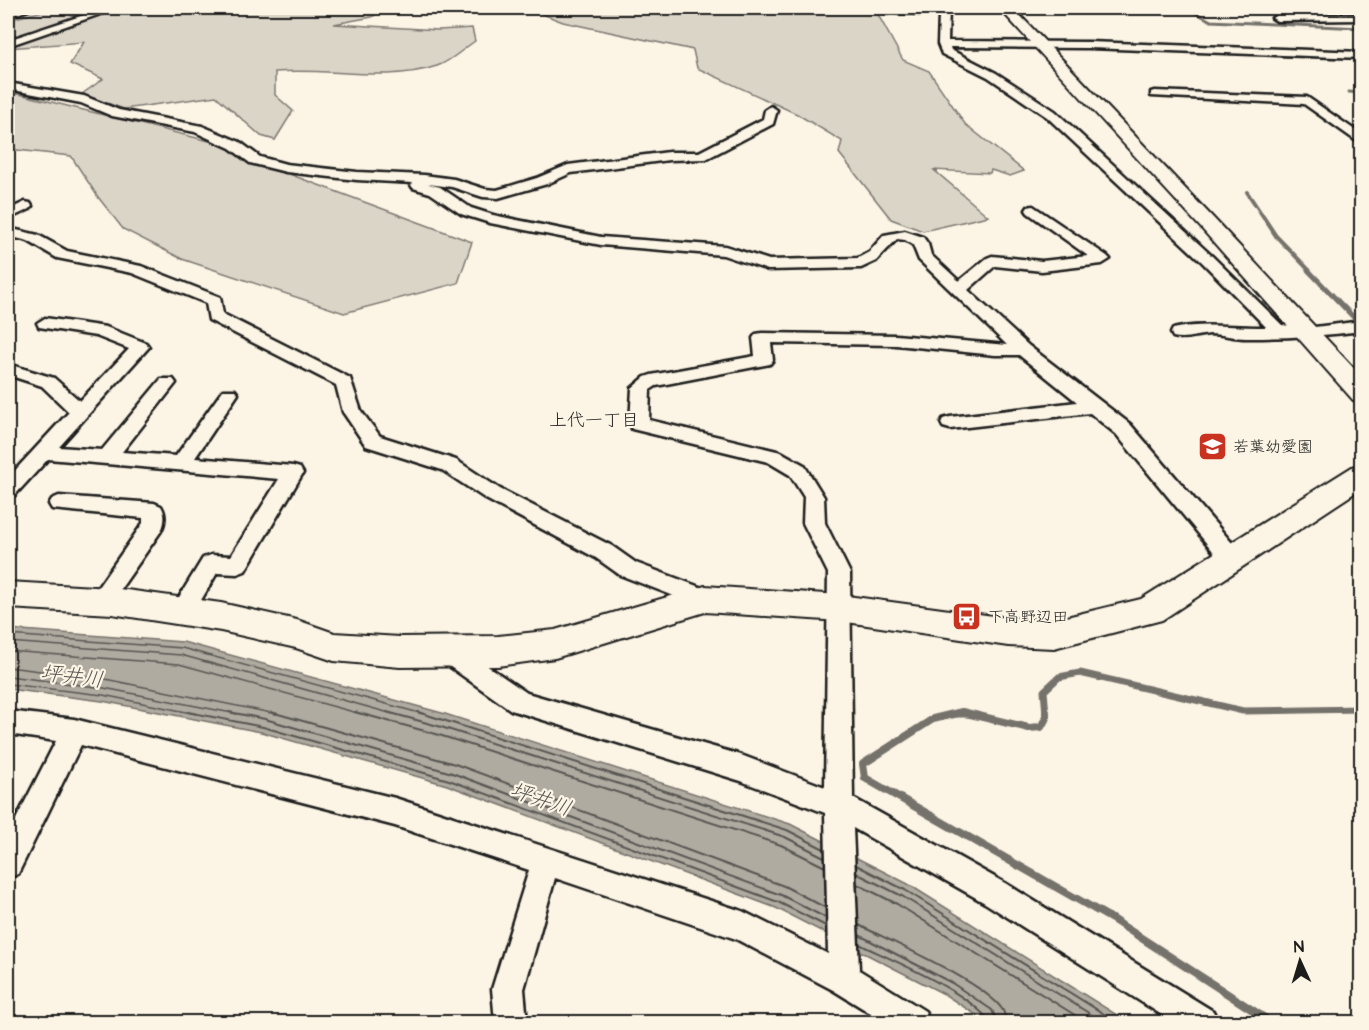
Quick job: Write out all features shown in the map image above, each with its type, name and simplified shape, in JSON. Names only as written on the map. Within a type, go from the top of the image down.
[{"type":"street","points":[[8,14],[30,8]]},
{"type":"street","points":[[8,43],[38,31],[113,8]]},
{"type":"street","points":[[867,8],[944,10],[943,44],[946,52],[992,75],[1051,114],[1207,259],[1277,329],[1283,332]]},
{"type":"street","points":[[1006,8],[1049,46]]},
{"type":"street","points":[[1017,8],[1049,46],[1316,332],[1362,394]]},
{"type":"street","points":[[1357,8],[1362,10]]},
{"type":"street","points":[[1277,18],[1362,17]]},
{"type":"street","points":[[943,44],[1089,45],[1362,55]]},
{"type":"street","points":[[8,86],[84,100],[116,113],[198,129],[235,145],[255,160],[286,168],[454,183],[483,193],[498,194],[542,181],[568,169],[669,156],[701,156],[769,121],[771,110]]},
{"type":"street","points":[[1155,94],[1307,100],[1362,141]]},
{"type":"street","points":[[392,177],[435,190],[466,211],[490,219],[601,241],[725,251],[768,265],[861,263],[869,260],[889,238],[898,235],[913,237],[921,243],[924,257],[1023,350],[1123,429],[1230,556]]},
{"type":"street","points":[[8,215],[25,206]]},
{"type":"street","points":[[958,290],[992,261],[1042,266],[1102,259],[1033,210]]},
{"type":"street","points":[[8,232],[33,238],[62,255],[136,269],[214,300],[215,316],[344,382],[352,412],[373,441],[449,465],[493,494],[604,552],[628,569],[705,599],[840,608],[1008,632],[1054,634],[1150,610],[1230,556],[1362,474]]},
{"type":"street","points":[[8,490],[140,347],[100,331],[45,322]]},
{"type":"street","points":[[1179,333],[1211,329],[1244,333],[1316,332],[1362,326]]},
{"type":"street","points":[[1316,332],[1362,369]]},
{"type":"street","points":[[844,970],[839,836],[839,573],[814,523],[814,497],[797,470],[774,457],[639,424],[641,388],[651,381],[672,376],[764,360],[762,338],[896,340],[983,350],[1023,350]]},
{"type":"street","points":[[8,369],[48,382],[79,411]]},
{"type":"street","points":[[107,457],[166,382]]},
{"type":"street","points":[[181,464],[229,394]]},
{"type":"street","points":[[950,423],[1094,406]]},
{"type":"street","points":[[42,452],[293,473],[237,565],[211,564],[182,612]]},
{"type":"street","points":[[59,504],[154,511],[153,525],[100,600]]},
{"type":"street","points":[[8,595],[100,600],[221,617],[297,634],[334,647],[400,652],[498,651],[555,644],[705,599]]},
{"type":"street","points":[[448,652],[520,702],[741,768],[839,805],[995,893],[1202,1023]]},
{"type":"street","points":[[8,723],[74,731],[395,812],[546,861],[742,926],[844,970],[914,1023]]},
{"type":"street","points":[[8,864],[74,731]]},
{"type":"street","points":[[511,1023],[508,989],[546,861]]},
{"type":"shaded area","points":[[54,8],[385,8],[372,17],[334,24],[439,30],[472,28],[475,41],[442,64],[417,71],[377,74],[275,72],[275,95],[293,111],[275,140],[261,136],[216,96],[124,109],[82,94],[103,79],[70,64],[84,42],[8,48],[8,20]]},
{"type":"shaded area","points":[[527,8],[855,8],[876,11],[903,60],[929,71],[965,124],[1024,171],[1010,176],[991,170],[990,173],[934,170],[988,216],[923,231],[891,219],[839,153],[842,141],[797,114],[697,68],[693,50],[563,22]]},
{"type":"shaded area","points":[[8,94],[19,94],[213,142],[297,177],[472,242],[458,283],[344,313],[182,259],[123,229],[71,156],[8,149]]},
{"type":"water","name":"坪井川","points":[[8,629],[183,642],[442,713],[790,824],[908,884],[1128,1022],[987,1022],[944,994],[776,908],[447,785],[261,732],[102,701],[8,689]]},
{"type":"waterway","points":[[1187,8],[1211,21],[1362,28]]},
{"type":"waterway","points":[[1349,92],[1362,93]]},
{"type":"waterway","points":[[1247,192],[1276,236],[1310,271]]},
{"type":"waterway","points":[[1308,270],[1362,326]]},
{"type":"waterway","points":[[1046,714],[1044,691],[1059,677],[1080,673],[1243,711],[1362,709]]},
{"type":"waterway","points":[[1046,714],[1041,727],[1029,728],[962,712],[933,719],[863,764],[865,778],[1112,919],[1271,1022]]},
{"type":"waterway","points":[[956,714],[968,714]]},
{"type":"place","name":"若葉幼愛園","points":[[1212,446]]},
{"type":"place","name":"下高野辺田","points":[[967,616]]},
{"type":"district","name":"上代一丁目","points":[[594,420]]}]
